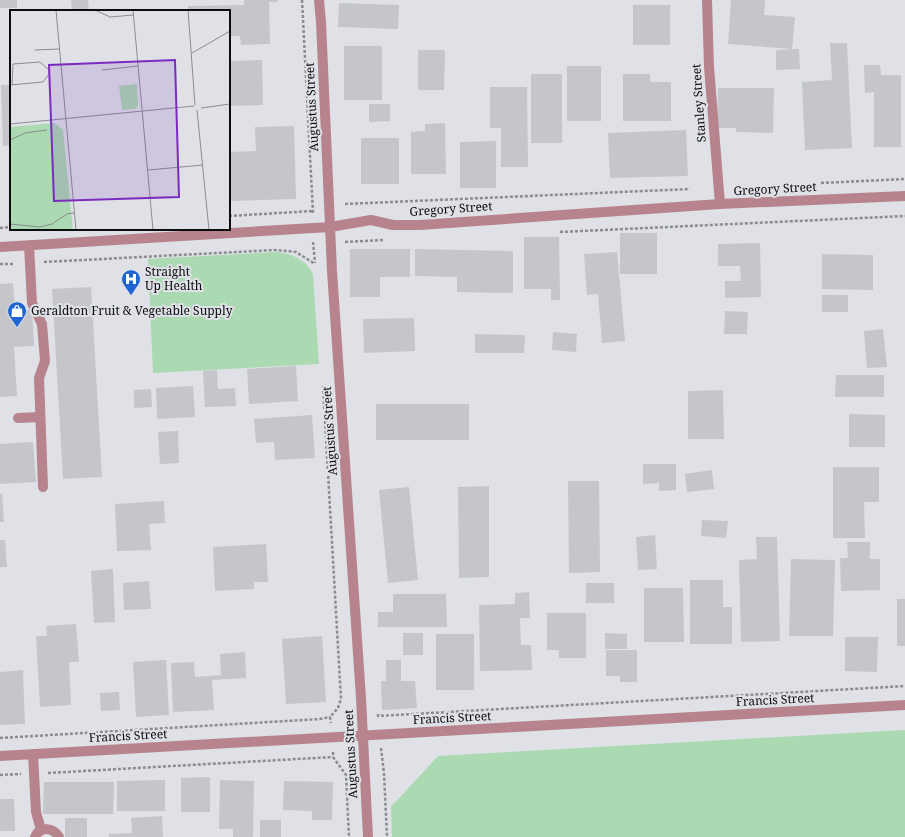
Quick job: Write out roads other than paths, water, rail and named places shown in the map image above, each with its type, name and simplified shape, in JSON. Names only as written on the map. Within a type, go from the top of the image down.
[{"type":"street","name":"Augustus Street","points":[[320,0],[332,279],[364,735],[368,837]]},
{"type":"street","name":"Stanley Street","points":[[706,0],[709,67],[720,204]]},
{"type":"street","name":"Gregory Street","points":[[0,247],[330,227],[371,220],[393,226],[420,225],[720,204],[905,196]]},
{"type":"street","points":[[29,245],[32,303],[42,324],[45,361],[38,378],[43,488]]},
{"type":"street","points":[[18,418],[40,417]]},
{"type":"street","name":"Francis Street","points":[[0,756],[905,705]]},
{"type":"street","points":[[33,754],[38,833],[46,829],[52,830],[59,837]]},
{"type":"place","name":"Straight Up Health","points":[[131,296]]},
{"type":"place","name":"Geraldton Fruit & Vegetable Supply","points":[[17,328]]}]
